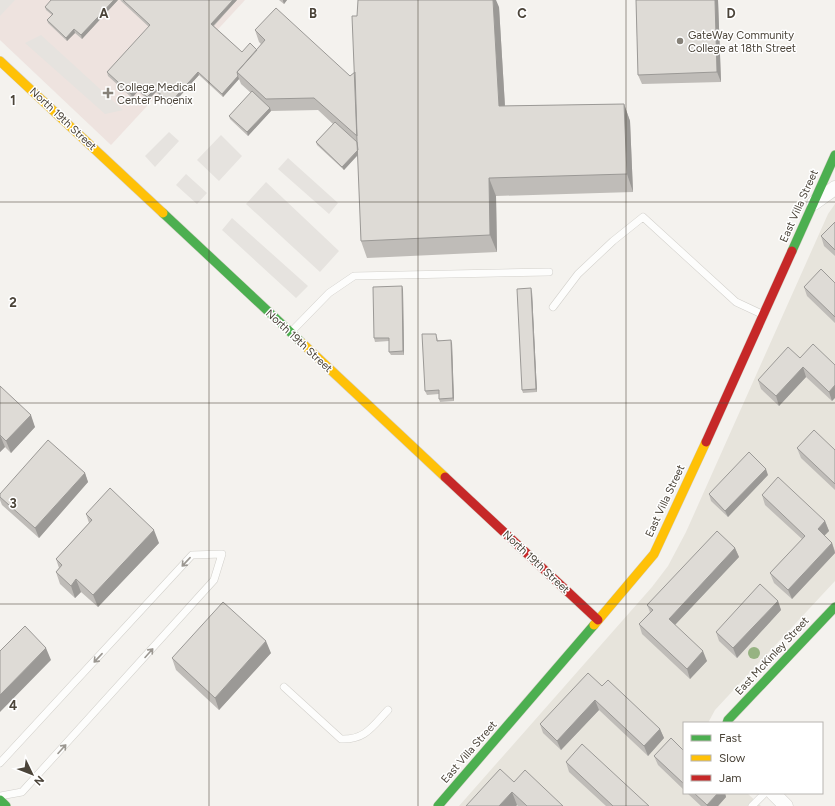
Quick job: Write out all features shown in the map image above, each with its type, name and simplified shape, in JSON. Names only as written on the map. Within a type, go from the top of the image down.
[{"type":"street","name":"North 19th Street","points":[[0,61],[598,620]]},
{"type":"street","name":"East Villa Street","points":[[438,806],[625,590],[654,554],[764,315],[835,155]]},
{"type":"street","points":[[814,203],[835,188]]},
{"type":"street","name":"East McKinley Street","points":[[727,722],[835,607]]},
{"type":"street","points":[[774,794],[786,806]]},
{"type":"street","points":[[0,800],[6,806]]},
{"type":"lane","points":[[553,308],[578,274],[613,241],[643,217],[736,302],[764,315]]},
{"type":"lane","points":[[291,332],[329,293],[354,276],[549,272]]},
{"type":"lane","points":[[0,763],[192,555],[222,554],[214,580],[22,792],[0,796]]},
{"type":"lane","points":[[284,687],[341,739],[349,739],[364,735],[388,710]]},
{"type":"lane","points":[[752,806],[764,794]]},
{"type":"shaded area","name":"College Medical Center Phoenix","points":[[0,0],[245,0],[111,145],[0,40]]},
{"type":"shaded area","points":[[0,0],[15,0],[0,16]]},
{"type":"shaded area","points":[[41,35],[123,110],[105,114],[25,43]]},
{"type":"shaded area","points":[[169,132],[179,141],[155,167],[145,156]]},
{"type":"shaded area","points":[[221,135],[242,156],[219,181],[197,160]]},
{"type":"shaded area","points":[[288,158],[338,203],[329,214],[278,169]]},
{"type":"shaded area","points":[[186,174],[207,193],[197,204],[176,185]]},
{"type":"shaded area","points":[[266,182],[339,251],[320,272],[246,204]]},
{"type":"shaded area","points":[[835,204],[835,581],[715,710],[709,722],[683,722],[683,794],[748,794],[761,806],[459,806],[652,587],[668,566],[686,532],[828,214]]},
{"type":"shaded area","points":[[232,218],[308,286],[296,298],[222,230]]},
{"type":"building","points":[[51,0],[114,0],[81,35],[74,29],[66,38],[47,20],[53,14],[45,7]]},
{"type":"building","points":[[123,0],[233,0],[211,24],[242,52],[250,43],[257,50],[237,72],[238,76],[222,94],[198,72],[170,103],[155,89],[147,97],[137,88],[131,94],[107,72],[150,25]]},
{"type":"building","points":[[358,0],[493,0],[499,106],[624,104],[627,174],[489,178],[490,235],[361,241],[352,16],[357,16]]},
{"type":"building","name":"GateWay Community College at 18th Street","points":[[636,0],[715,0],[717,72],[638,75]]},
{"type":"building","points":[[276,8],[350,76],[355,72],[357,136],[314,98],[266,99],[237,72],[265,40],[255,30]]},
{"type":"building","points":[[252,91],[270,108],[247,132],[229,116]]},
{"type":"building","points":[[335,122],[357,142],[358,150],[342,167],[316,142]]},
{"type":"building","points":[[835,222],[835,250],[821,236]]},
{"type":"building","points":[[821,269],[835,283],[835,317],[804,287]]},
{"type":"building","points":[[402,286],[403,351],[389,352],[389,338],[374,338],[373,287]]},
{"type":"building","points":[[531,288],[536,389],[522,390],[517,289]]},
{"type":"building","points":[[422,334],[436,334],[437,341],[451,340],[453,398],[439,399],[439,390],[425,391]]},
{"type":"building","points":[[813,344],[835,365],[835,385],[829,392],[803,367],[776,396],[758,380],[788,347],[800,358]]},
{"type":"building","points":[[0,386],[31,415],[6,441],[0,435]]},
{"type":"building","points":[[814,430],[835,450],[835,484],[797,448]]},
{"type":"building","points":[[48,440],[85,473],[35,528],[0,497],[0,494]]},
{"type":"building","points":[[749,452],[766,469],[725,511],[709,494]]},
{"type":"building","points":[[778,477],[825,521],[818,529],[832,543],[788,590],[770,573],[805,536],[762,495]]},
{"type":"building","points":[[110,488],[154,530],[93,595],[76,579],[71,586],[56,572],[62,565],[56,559],[92,520],[86,514]]},
{"type":"building","points":[[717,531],[735,548],[669,619],[703,651],[687,669],[639,624],[653,610],[647,605]]},
{"type":"building","points":[[760,584],[778,601],[733,648],[716,632]]},
{"type":"building","points":[[223,602],[266,641],[215,698],[172,658]]},
{"type":"building","points":[[25,626],[46,648],[0,695],[0,651]]},
{"type":"building","points":[[588,673],[602,686],[608,680],[660,729],[644,746],[595,700],[557,741],[540,724]]},
{"type":"building","points":[[671,738],[683,750],[683,783],[654,756]]},
{"type":"building","points":[[582,744],[649,806],[613,806],[566,762]]},
{"type":"building","points":[[500,769],[514,782],[525,770],[563,806],[527,806],[512,792],[499,806],[466,806]]},
{"type":"building","points":[[695,794],[717,794],[707,805]]},
{"type":"traffic: fast","points":[[792,251],[835,155]]},
{"type":"traffic: fast","points":[[163,213],[302,343]]},
{"type":"traffic: fast","points":[[727,722],[835,607]]},
{"type":"traffic: fast","points":[[438,806],[594,625]]},
{"type":"traffic: fast","points":[[0,800],[6,806]]},
{"type":"traffic: slow","points":[[0,61],[163,213]]},
{"type":"traffic: slow","points":[[302,343],[445,477]]},
{"type":"traffic: slow","points":[[594,625],[654,554],[706,442]]},
{"type":"traffic: jam","points":[[706,442],[792,251]]},
{"type":"traffic: jam","points":[[445,477],[598,620]]},
{"type":"place","name":"GateWay Community College at 18th Street","points":[[680,41]]},
{"type":"place","name":"College Medical Center Phoenix","points":[[108,93]]}]
